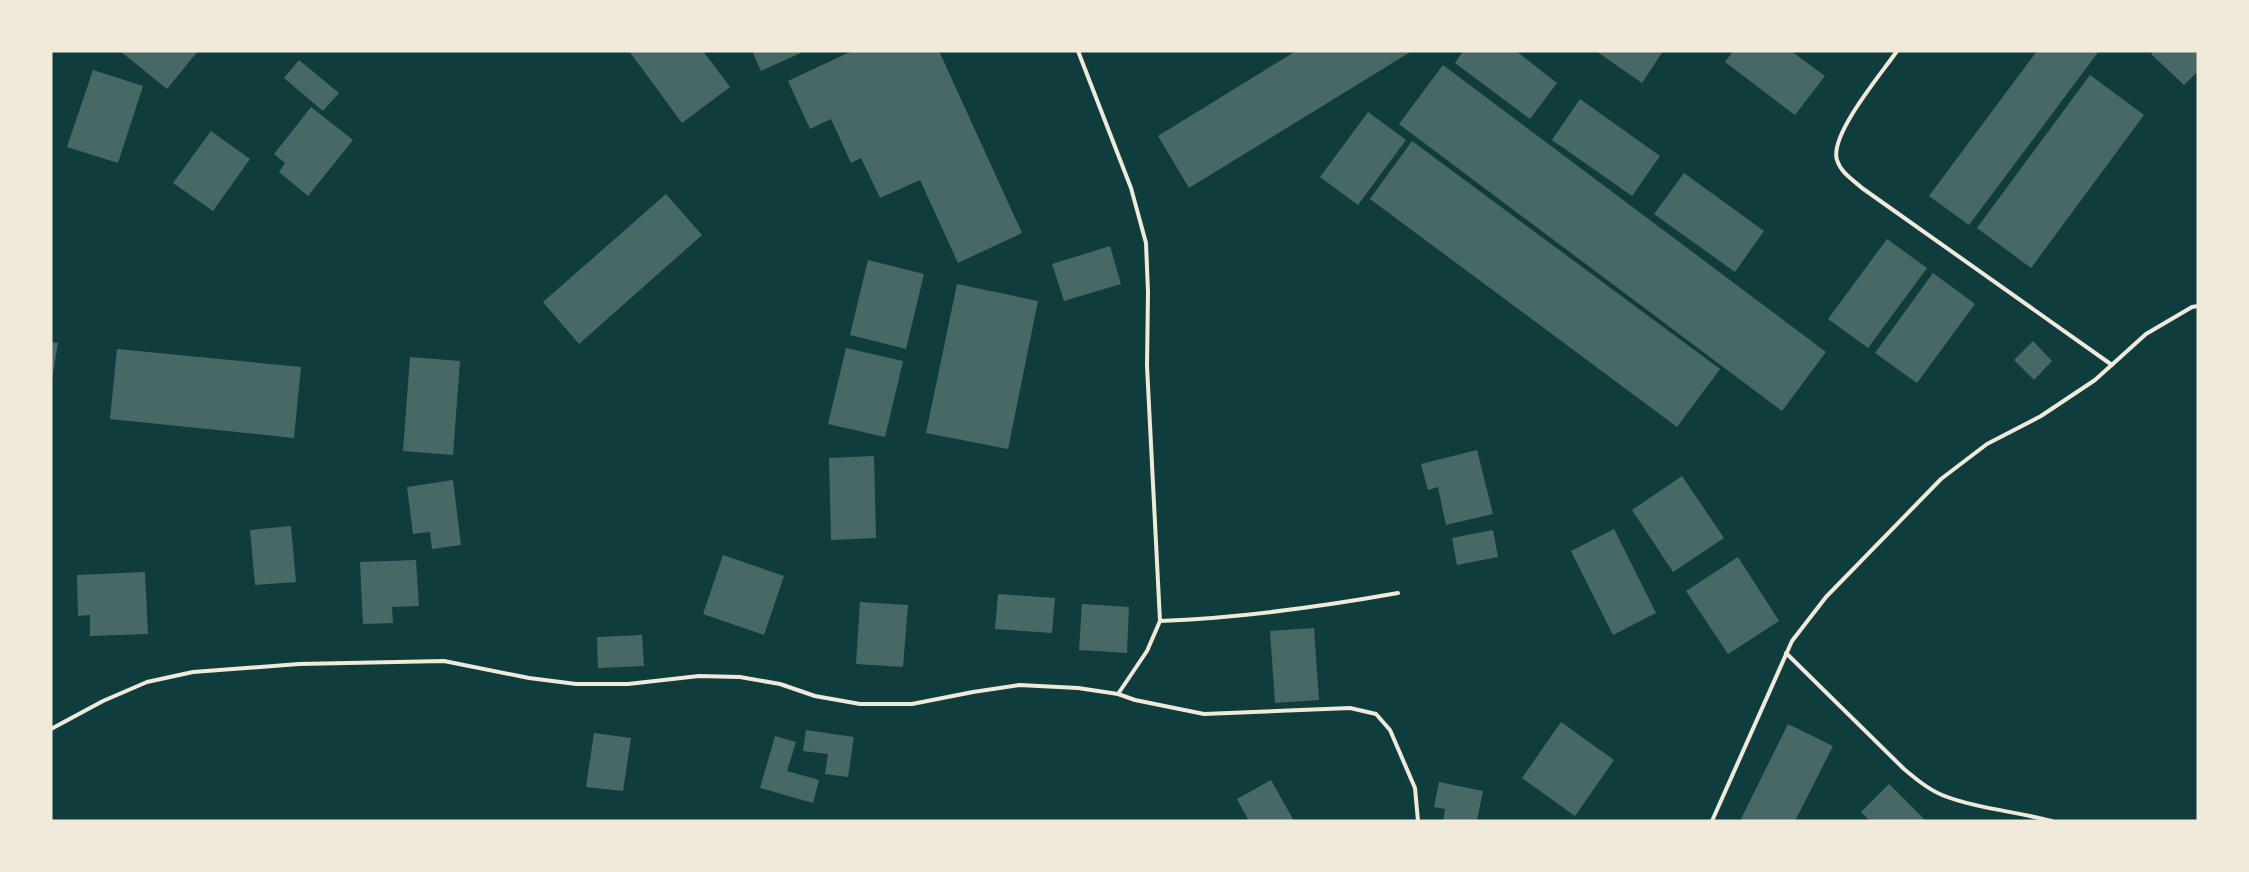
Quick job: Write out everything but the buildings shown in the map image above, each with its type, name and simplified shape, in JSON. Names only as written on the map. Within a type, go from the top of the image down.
[{"type":"lane","points":[[1078,51],[1130,188],[1146,243],[1148,366],[1160,620],[1147,651],[1118,694]]},
{"type":"lane","points":[[1897,51],[1848,121],[1836,143],[1836,158],[1843,172],[1862,188],[2112,365]]},
{"type":"lane","points":[[1712,821],[1792,641],[1826,596],[1941,479],[1986,444],[2041,416],[2095,380],[2146,334],[2198,306]]},
{"type":"lane","points":[[1160,620],[1256,614],[1326,606],[1398,593]]},
{"type":"lane","points":[[1786,653],[1904,769],[1922,784],[1943,795],[1959,800],[2052,821]]},
{"type":"lane","points":[[51,729],[147,682],[193,672],[299,664],[444,661],[529,678],[576,684],[628,684],[699,676],[740,677],[780,684],[815,696],[860,704],[912,704],[1019,685],[1078,688],[1118,694],[1135,700],[1204,714],[1256,714],[1350,708],[1376,714],[1390,730],[1416,788],[1418,821]]}]
